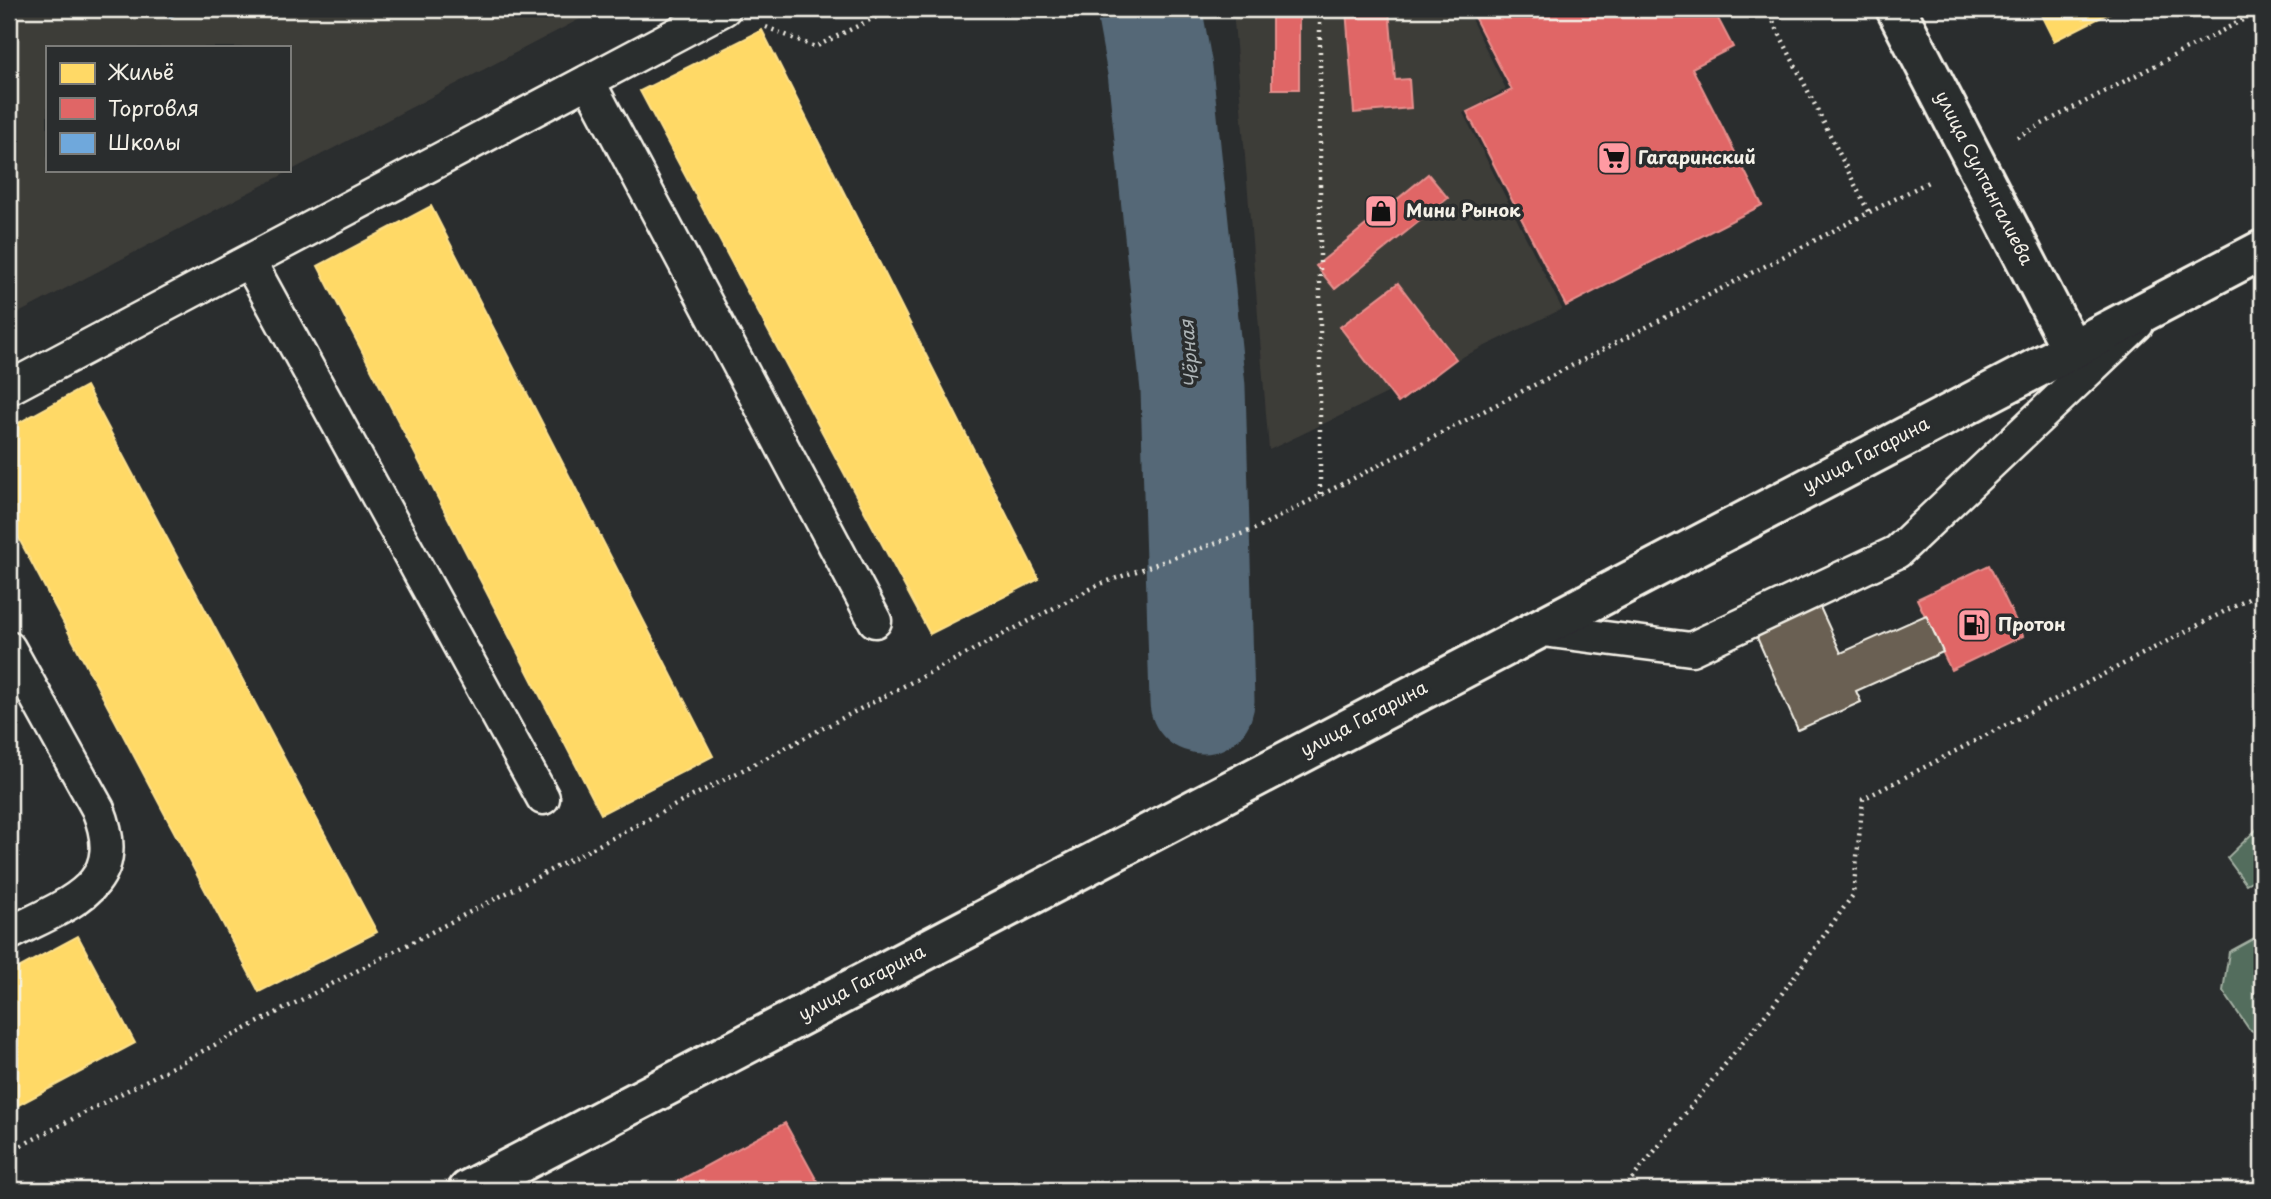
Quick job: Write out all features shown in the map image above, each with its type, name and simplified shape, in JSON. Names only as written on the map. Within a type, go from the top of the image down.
[{"type":"street","name":"улица Султангалиева","points":[[1896,9],[2071,348]]},
{"type":"street","name":"улица Гагарина","points":[[468,1190],[2262,250]]},
{"type":"lane","points":[[9,388],[723,9]]},
{"type":"lane","points":[[588,81],[874,621]]},
{"type":"lane","points":[[248,261],[543,798]]},
{"type":"lane","points":[[1535,629],[1691,649],[1897,552],[2159,303]]},
{"type":"lane","points":[[9,648],[98,808],[108,833],[108,860],[92,886],[66,904],[9,934]]},
{"type":"path","points":[[723,9],[815,47],[892,9]]},
{"type":"path","points":[[1320,9],[1321,496]]},
{"type":"path","points":[[1767,9],[1868,213]]},
{"type":"path","points":[[9,1152],[1100,584],[1255,529],[2262,10]]},
{"type":"path","points":[[1623,1190],[1774,1003],[1853,895],[1863,799],[2262,592]]},
{"type":"shaded area","points":[[9,9],[599,9],[290,171],[290,46],[46,46],[46,172],[288,172],[9,318]]},
{"type":"shaded area","name":"Мини Рынок","points":[[1233,9],[1466,9],[1506,89],[1463,113],[1562,309],[1269,450]]},
{"type":"green space","points":[[2262,824],[2262,875],[2246,884],[2227,858]]},
{"type":"green space","points":[[2262,934],[2262,1036],[2249,1029],[2223,991],[2229,952]]},
{"type":"building: Жильё","points":[[2038,9],[2117,9],[2054,41]]},
{"type":"building: Жильё","points":[[762,30],[1039,579],[930,634],[640,91]]},
{"type":"building: Жильё","points":[[431,206],[713,756],[601,814],[318,266]]},
{"type":"building: Жильё","points":[[86,386],[377,932],[259,992],[9,520],[9,428]]},
{"type":"building: Жильё","points":[[78,936],[135,1043],[9,1110],[9,973]]},
{"type":"building: Торговля","points":[[1272,9],[1299,9],[1299,89],[1272,89]]},
{"type":"building: Торговля","points":[[1346,9],[1389,9],[1395,80],[1409,79],[1411,108],[1354,113]]},
{"type":"building: Торговля","name":"Гагаринский","points":[[1470,9],[1713,9],[1733,47],[1692,68],[1762,205],[1566,306],[1467,112],[1512,90]]},
{"type":"building: Торговля","points":[[1428,174],[1448,198],[1335,289],[1316,266]]},
{"type":"building: Торговля","points":[[1398,283],[1456,359],[1398,403],[1340,327]]},
{"type":"building: Торговля","name":"Протон","points":[[1989,565],[2023,636],[1951,670],[1917,599]]},
{"type":"building: Торговля","points":[[785,1123],[822,1190],[662,1190]]},
{"type":"building: Школы","points":[[166,9],[187,9],[170,17]]},
{"type":"building: Прочее","points":[[1819,605],[1841,653],[1926,615],[1943,652],[1856,691],[1861,702],[1798,730],[1755,633]]},
{"type":"waterway","name":"Чёрная","points":[[1149,9],[1160,70],[1193,388],[1202,701]]},
{"type":"place","name":"Гагаринский","points":[[1614,158]]},
{"type":"place","name":"Мини Рынок","points":[[1381,211]]},
{"type":"place","name":"Протон","points":[[1974,625]]}]
